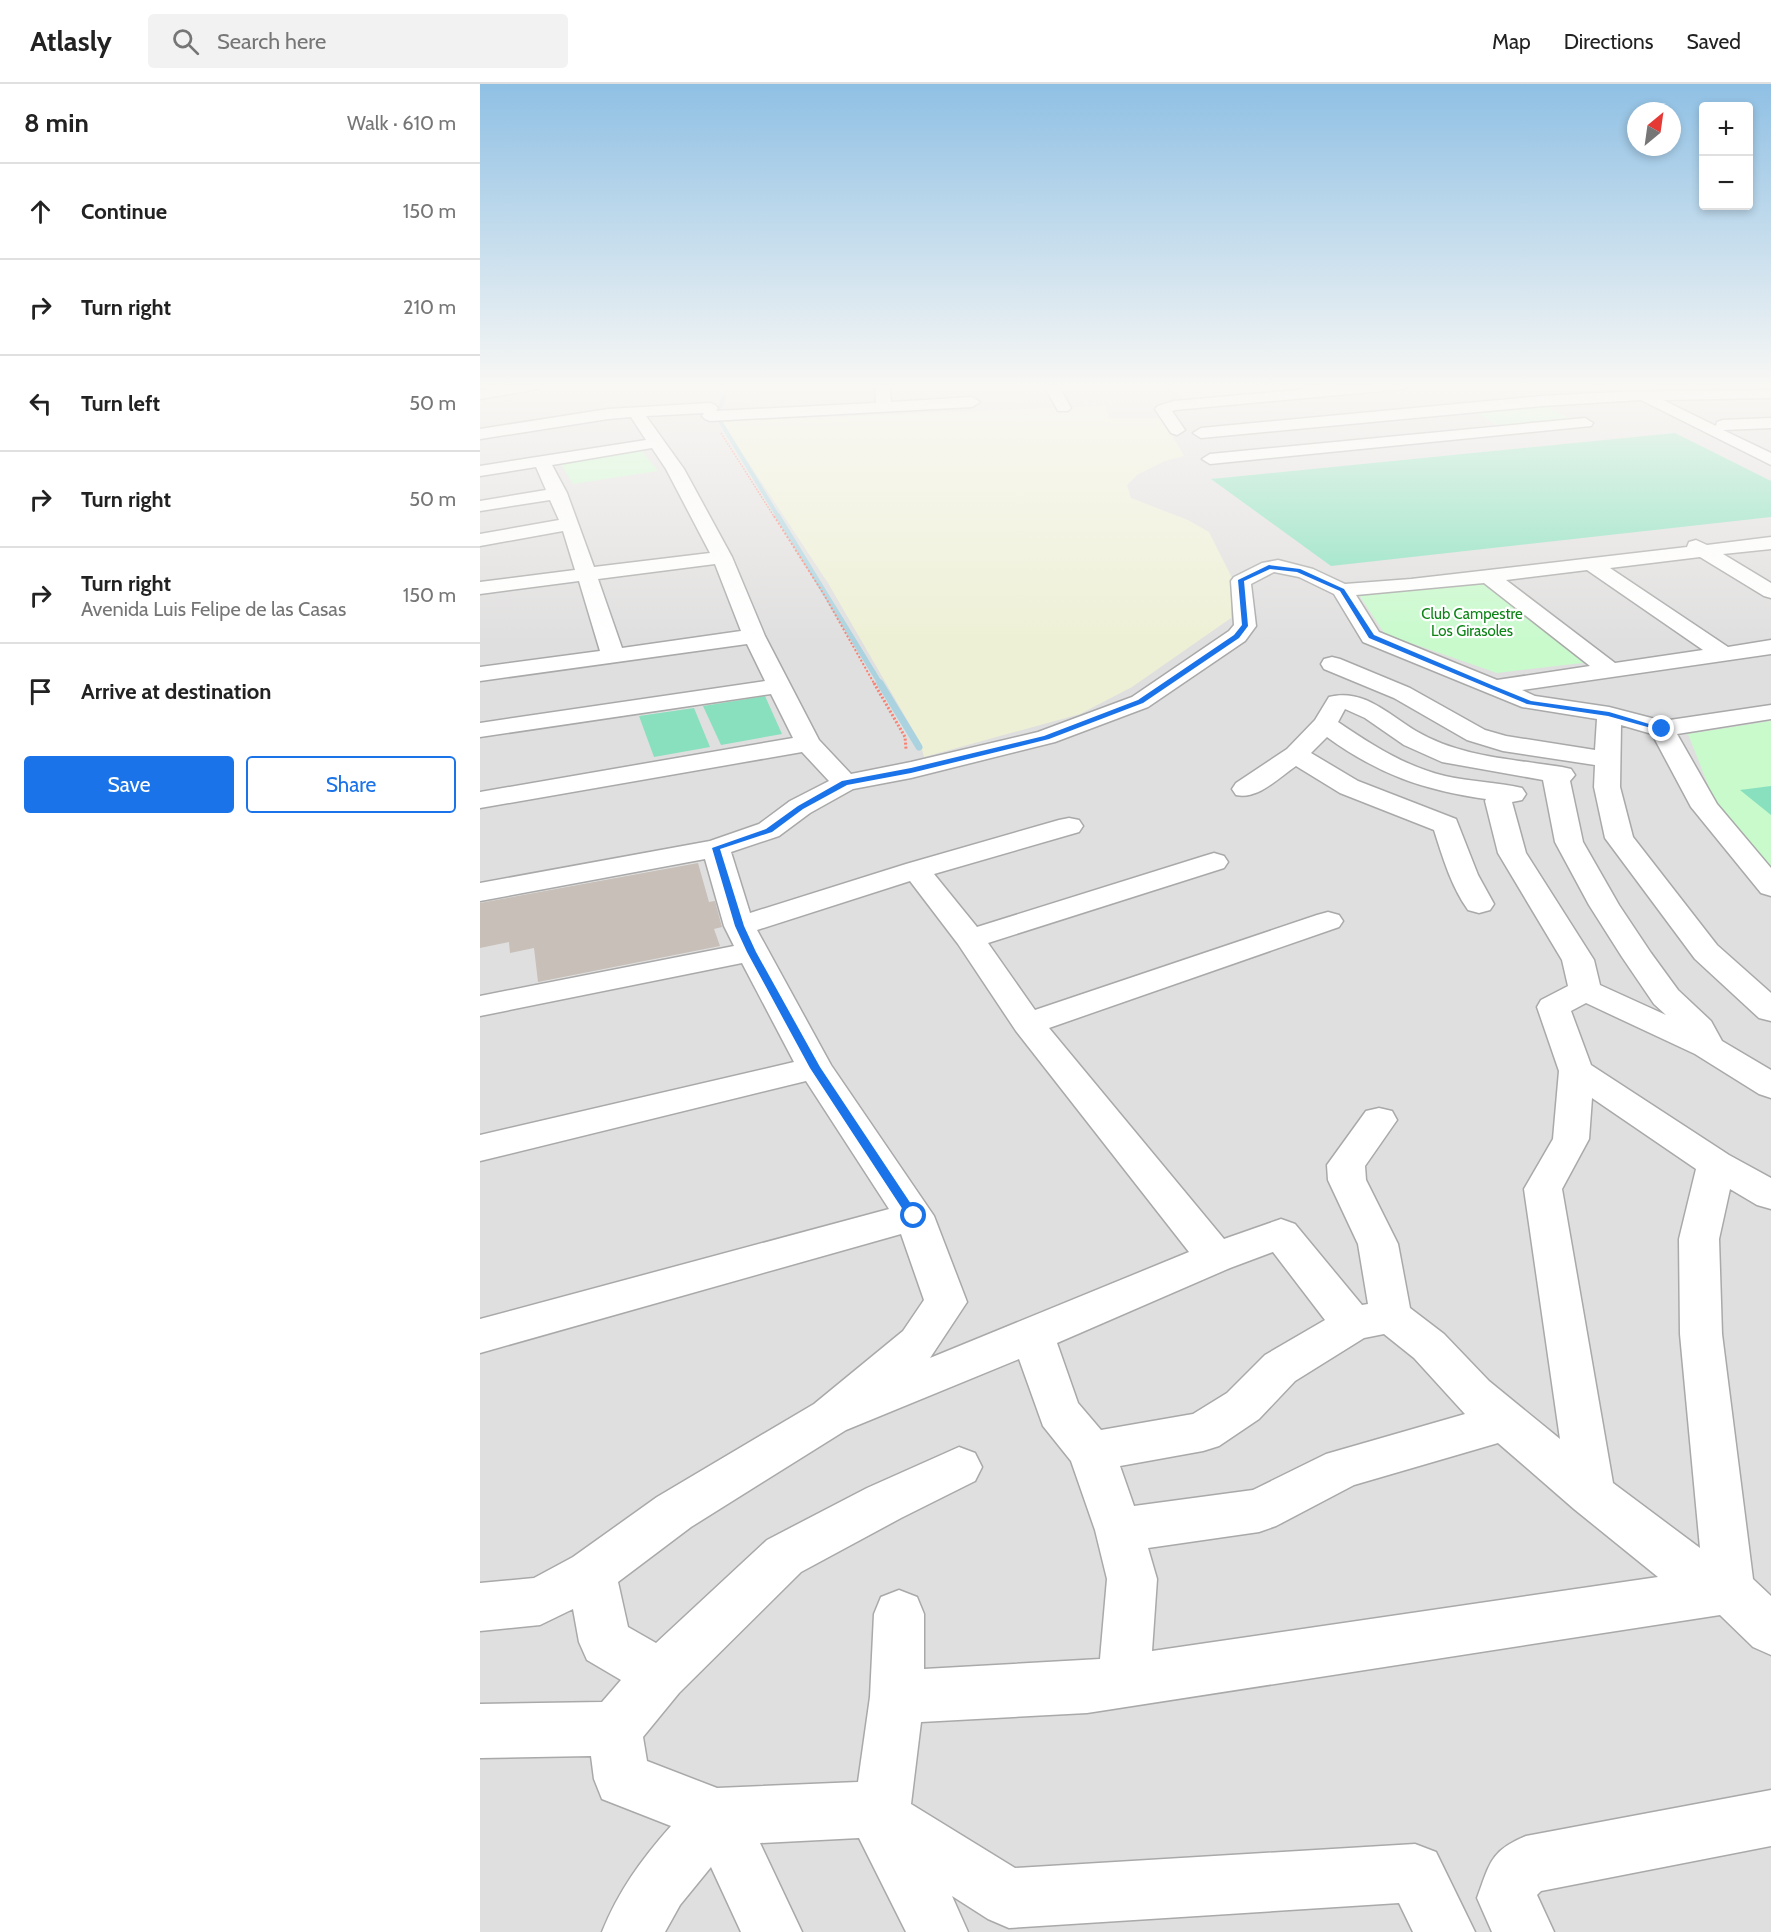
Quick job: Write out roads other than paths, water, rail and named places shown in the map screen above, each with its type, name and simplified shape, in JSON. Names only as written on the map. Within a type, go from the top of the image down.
[{"type":"street","points":[[547,471],[570,524],[613,654]]},
{"type":"street","points":[[676,471],[722,557],[754,636],[808,743],[845,783]]},
{"type":"street","points":[[480,506],[558,494]]},
{"type":"street","points":[[480,540],[570,524]]},
{"type":"street","points":[[1671,533],[1771,592]]},
{"type":"street","points":[[480,892],[716,848],[769,830],[800,807],[845,783],[911,770],[1046,737],[1140,702],[1237,636],[1245,626],[1241,580],[1269,567],[1298,571],[1342,590],[1490,576],[1771,543]]},
{"type":"street","points":[[480,588],[722,557]]},
{"type":"street","points":[[1591,564],[1724,654]]},
{"type":"street","points":[[1490,576],[1539,617],[1611,671]]},
{"type":"street","points":[[1342,590],[1371,637],[1530,702],[1609,714],[1662,729],[1771,712]]},
{"type":"street","points":[[480,674],[754,636]]},
{"type":"street","points":[[1491,687],[1771,647]]},
{"type":"street","points":[[1332,664],[1402,693],[1476,735],[1503,743],[1607,759]]},
{"type":"street","points":[[480,730],[779,686]]},
{"type":"street","points":[[1245,789],[1296,754],[1325,724],[1337,702],[1352,701],[1405,735],[1442,754],[1458,759],[1559,777]]},
{"type":"street","points":[[1609,714],[1607,787],[1619,838],[1706,952],[1771,1011]]},
{"type":"street","points":[[1325,724],[1371,755],[1399,768],[1506,798]]},
{"type":"street","points":[[1662,729],[1705,807],[1771,887]]},
{"type":"street","points":[[480,800],[808,743]]},
{"type":"street","points":[[1296,754],[1311,766],[1348,788],[1446,825],[1506,798],[1607,759]]},
{"type":"street","points":[[1559,777],[1569,842],[1604,905],[1666,997],[1699,1028],[1708,1048]]},
{"type":"street","points":[[1506,798],[1512,853],[1578,960],[1585,990]]},
{"type":"street","points":[[1446,825],[1463,875],[1479,904]]},
{"type":"street","points":[[480,1006],[745,939],[916,870],[1069,826]]},
{"type":"street","points":[[480,1607],[540,1601],[591,1573],[674,1512],[830,1417],[918,1343],[946,1302],[914,1216],[815,1068],[745,939],[716,848]]},
{"type":"street","points":[[970,939],[1214,862]]},
{"type":"street","points":[[916,870],[970,939],[1028,1024],[1216,1257]]},
{"type":"street","points":[[1028,1024],[1328,921]]},
{"type":"street","points":[[1585,990],[1708,1048],[1771,1086]]},
{"type":"street","points":[[1585,990],[1553,1007],[1576,1071],[1571,1140],[1543,1189],[1591,1494]]},
{"type":"street","points":[[480,1148],[815,1068]]},
{"type":"street","points":[[1576,1071],[1716,1164],[1771,1195]]},
{"type":"street","points":[[1372,1320],[1378,1244],[1347,1180],[1346,1165],[1379,1120]]},
{"type":"street","points":[[1716,1164],[1699,1239],[1701,1334],[1729,1590]]},
{"type":"street","points":[[480,1336],[914,1216]]},
{"type":"street","points":[[830,1417],[1033,1335],[1216,1257],[1281,1234],[1372,1320],[1429,1346],[1473,1394],[1591,1494],[1676,1561],[1729,1590],[1771,1630]]},
{"type":"street","points":[[1091,1451],[1203,1432],[1243,1406],[1280,1368],[1372,1320]]},
{"type":"street","points":[[1033,1335],[1059,1413],[1091,1451],[1119,1530],[1132,1579],[1124,1682]]},
{"type":"street","points":[[1119,1530],[1259,1511],[1342,1468],[1507,1421]]},
{"type":"street","points":[[480,1731],[614,1729],[660,1675],[784,1556],[884,1503],[959,1467]]},
{"type":"street","points":[[591,1573],[605,1642],[660,1675]]},
{"type":"street","points":[[897,1697],[1087,1687],[1729,1590]]},
{"type":"street","points":[[899,1614],[897,1697],[881,1818],[938,1932]]},
{"type":"street","points":[[614,1729],[622,1779],[717,1816],[859,1810],[881,1818],[1009,1898],[1415,1873],[1445,1932]]},
{"type":"street","points":[[632,1932],[659,1884],[717,1816]]},
{"type":"street","points":[[717,1816],[772,1932]]},
{"type":"street","points":[[1524,1932],[1507,1898],[1515,1877],[1526,1865],[1771,1818]]},
{"type":"waterway","points":[[751,471],[779,518]]},
{"type":"waterway","points":[[778,516],[881,685]]},
{"type":"waterway","points":[[880,683],[919,747]]},
{"type":"park label","name":"Club Campestre Los Girasoles","points":[[1472,622]]}]
